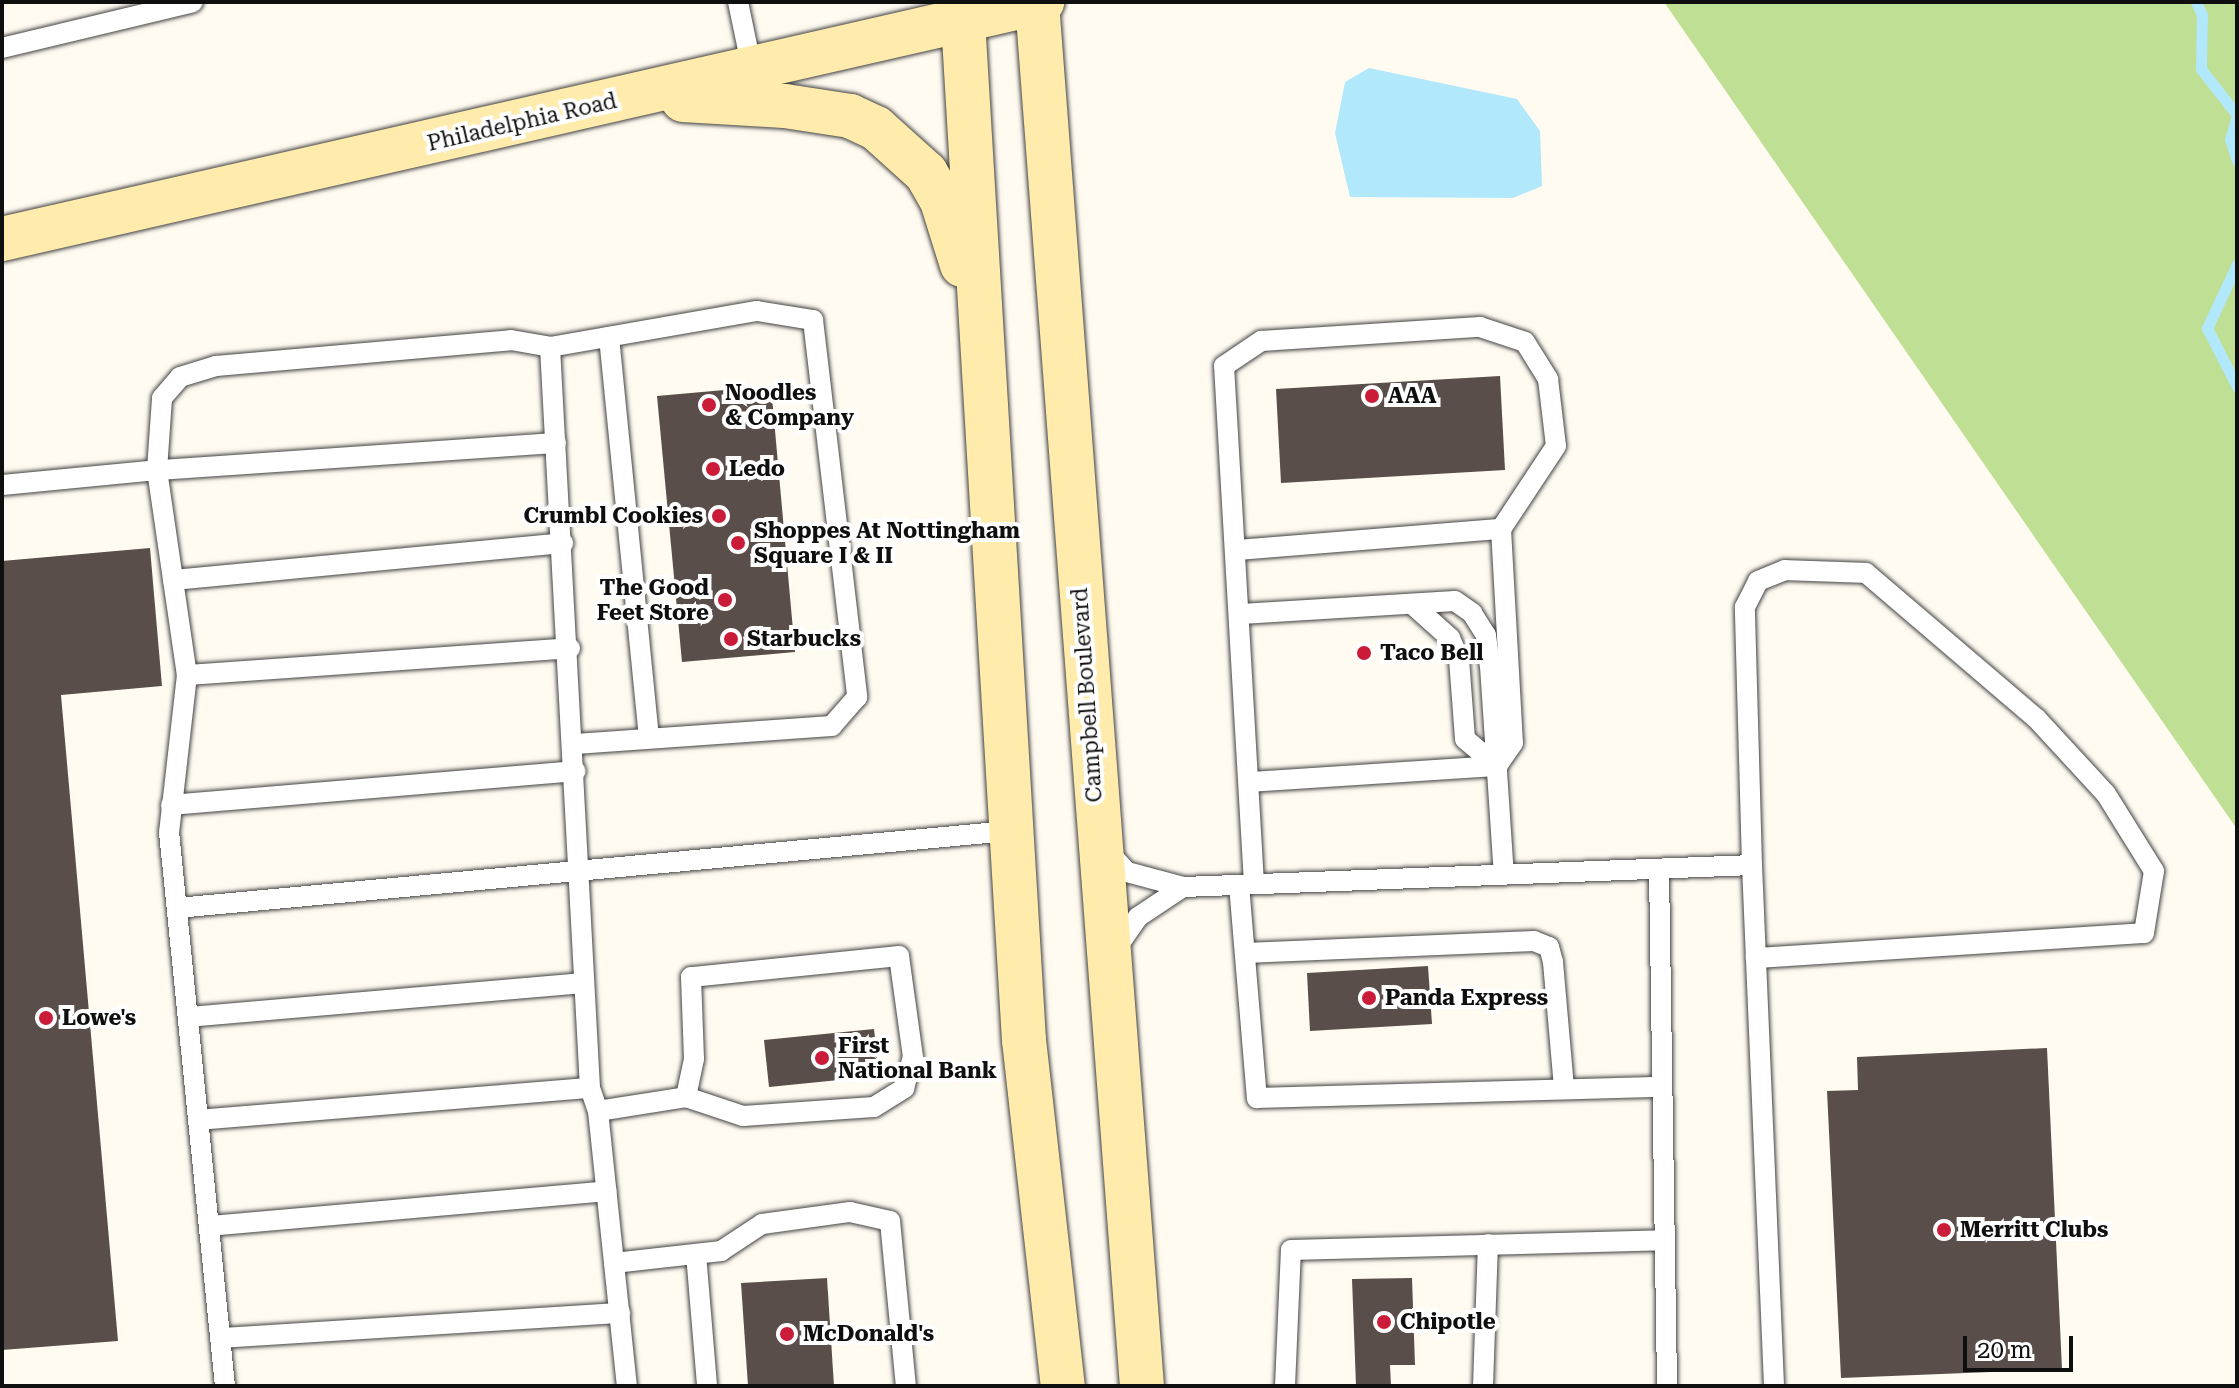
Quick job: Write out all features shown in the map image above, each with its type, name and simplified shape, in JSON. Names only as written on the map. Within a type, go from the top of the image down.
[{"type":"main road","name":"Philadelphia Road","points":[[2,239],[1039,2]]},
{"type":"main road","name":"Campbell Boulevard","points":[[1039,2],[1097,839],[1142,1386]]},
{"type":"main road","points":[[963,20],[984,341],[1009,831],[1024,1040],[1063,1386]]},
{"type":"main road","points":[[633,97],[785,106],[850,116],[876,128],[926,173],[942,201],[984,341]]},
{"type":"lane","points":[[2,48],[193,2]]},
{"type":"lane","points":[[738,2],[752,69]]},
{"type":"lane","points":[[225,1386],[177,908],[171,805],[187,675],[157,470],[162,398],[180,377],[216,366],[511,340],[550,347],[757,311],[813,320],[857,697],[832,726],[575,744]]},
{"type":"lane","points":[[1497,766],[1513,743],[1501,529],[1556,446],[1548,379],[1525,342],[1480,327],[1261,341],[1224,366],[1238,550],[1250,782],[1245,953],[1257,1098],[1661,1087]]},
{"type":"lane","points":[[609,337],[649,738]]},
{"type":"lane","points":[[550,347],[570,648],[577,870],[590,1088],[598,1111],[627,1386]]},
{"type":"lane","points":[[2,485],[157,470],[556,443]]},
{"type":"lane","points":[[1238,550],[1501,529]]},
{"type":"lane","points":[[173,580],[563,543]]},
{"type":"lane","points":[[1756,958],[2144,933],[2154,871],[2106,794],[2036,718],[1866,573],[1785,570],[1758,581],[1745,607],[1752,865],[1774,1386]]},
{"type":"lane","points":[[1241,614],[1455,601],[1486,635],[1504,875]]},
{"type":"lane","points":[[1412,604],[1450,638],[1459,659],[1465,739],[1497,766]]},
{"type":"lane","points":[[187,675],[570,648]]},
{"type":"lane","points":[[1250,782],[1497,766]]},
{"type":"lane","points":[[171,805],[576,771]]},
{"type":"lane","points":[[177,908],[1009,831]]},
{"type":"lane","points":[[1097,839],[1127,872],[1183,887],[1752,865]]},
{"type":"lane","points":[[1659,869],[1667,1386]]},
{"type":"lane","points":[[1107,964],[1138,917],[1183,887]]},
{"type":"lane","points":[[1245,953],[1534,941],[1549,947],[1553,962],[1564,1089]]},
{"type":"lane","points":[[598,1111],[686,1097],[743,1116],[874,1107],[904,1088],[913,1057],[899,956],[691,977],[694,1059],[686,1097]]},
{"type":"lane","points":[[188,1017],[583,983]]},
{"type":"lane","points":[[198,1120],[590,1088]]},
{"type":"lane","points":[[209,1226],[606,1191]]},
{"type":"lane","points":[[614,1263],[721,1251],[762,1224],[850,1212],[890,1221],[906,1386]]},
{"type":"lane","points":[[1285,1386],[1291,1250],[1663,1240]]},
{"type":"lane","points":[[1483,1386],[1488,1244]]},
{"type":"lane","points":[[696,1254],[707,1386]]},
{"type":"lane","points":[[221,1338],[620,1313]]},
{"type":"green space","points":[[1664,2],[2237,2],[2237,829],[2004,493]]},
{"type":"water","points":[[1369,68],[1517,99],[1540,131],[1542,186],[1513,198],[1350,197],[1335,133],[1345,82]]},
{"type":"building","points":[[1500,376],[1505,470],[1281,483],[1276,389]]},
{"type":"building","points":[[771,386],[795,652],[682,662],[657,396]]},
{"type":"building","name":"Lowe's","points":[[150,548],[162,686],[61,695],[118,1341],[2,1350],[2,561]]},
{"type":"building","name":"Panda Express","points":[[1428,966],[1432,1024],[1310,1031],[1307,973]]},
{"type":"building","name":"First National Bank","points":[[874,1029],[879,1076],[769,1087],[764,1040]]},
{"type":"building","name":"Merritt Clubs","points":[[2047,1048],[2062,1369],[1841,1378],[1827,1091],[1858,1090],[1857,1057]]},
{"type":"building","name":"McDonald's","points":[[827,1278],[834,1386],[748,1386],[741,1283]]},
{"type":"building","name":"Chipotle","points":[[1412,1278],[1415,1365],[1390,1365],[1391,1386],[1356,1386],[1352,1279]]},
{"type":"waterway","points":[[2196,2],[2202,15],[2201,69],[2237,115]]},
{"type":"waterway","points":[[2237,116],[2230,139],[2237,161]]},
{"type":"waterway","points":[[2237,264],[2207,328],[2237,387]]},
{"type":"place","name":"AAA","points":[[1372,396]]},
{"type":"place","name":"Noodles & Company","points":[[709,405]]},
{"type":"place","name":"Ledo","points":[[713,469]]},
{"type":"place","name":"Crumbl Cookies","points":[[719,516]]},
{"type":"place","name":"Shoppes At Nottingham Square I & II","points":[[738,543]]},
{"type":"place","name":"The Good Feet Store","points":[[725,600]]},
{"type":"place","name":"Starbucks","points":[[731,639]]},
{"type":"place","name":"Taco Bell","points":[[1364,653]]},
{"type":"place","name":"Panda Express","points":[[1369,998]]},
{"type":"place","name":"Lowe's","points":[[46,1018]]},
{"type":"place","name":"First National Bank","points":[[822,1058]]},
{"type":"place","name":"Merritt Clubs","points":[[1944,1230]]},
{"type":"place","name":"Chipotle","points":[[1384,1322]]},
{"type":"place","name":"McDonald's","points":[[787,1334]]}]
